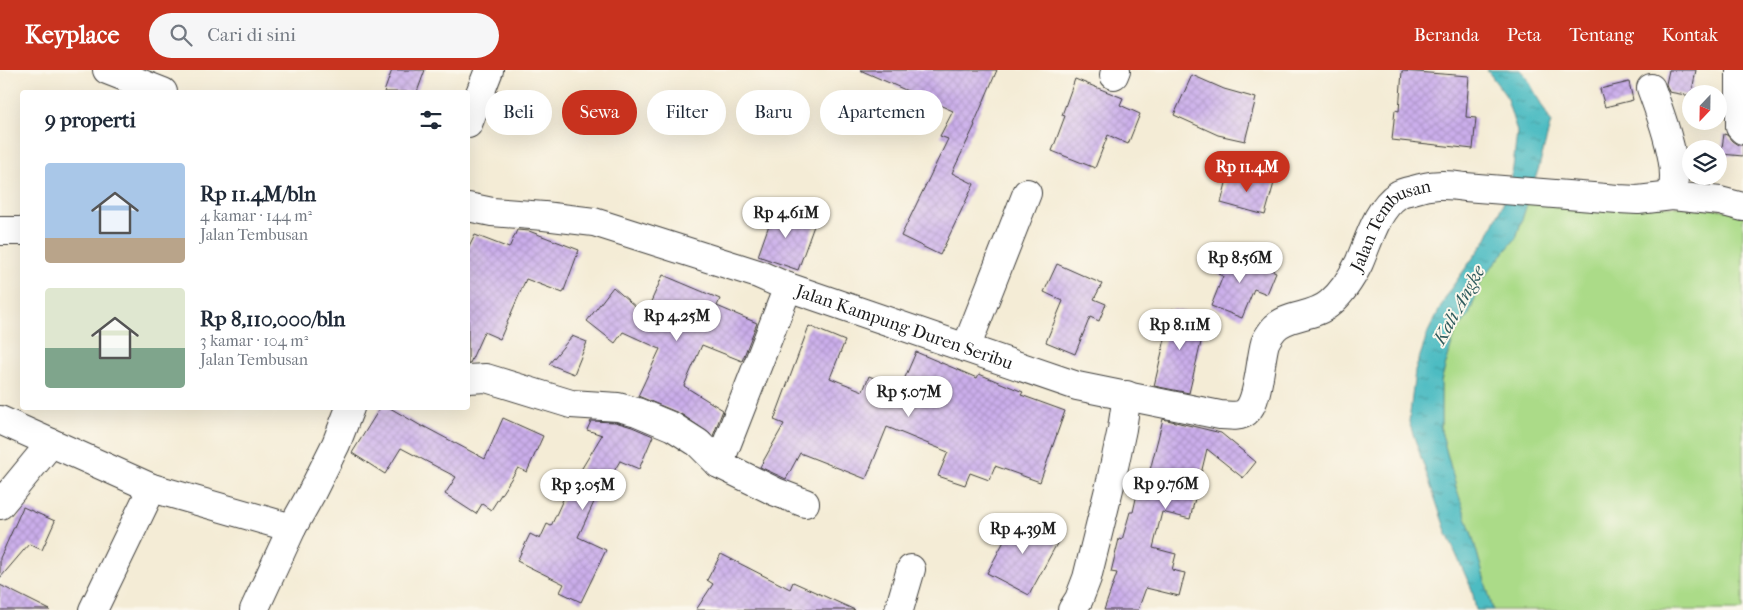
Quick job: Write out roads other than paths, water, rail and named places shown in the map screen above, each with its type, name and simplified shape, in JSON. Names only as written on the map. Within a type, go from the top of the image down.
[{"type":"street","points":[[107,70],[158,90]]},
{"type":"street","points":[[470,119],[489,70]]},
{"type":"street","points":[[1740,70],[1740,127],[1743,130]]},
{"type":"street","points":[[1651,88],[1663,122],[1672,160],[1674,175],[1672,196]]},
{"type":"street","name":"Jalan Tembusan","points":[[1127,395],[1220,415],[1237,416],[1246,412],[1251,404],[1258,380],[1266,341],[1275,328],[1287,320],[1316,313],[1330,304],[1342,290],[1358,265],[1383,210],[1399,194],[1433,184],[1448,184],[1501,190],[1638,200],[1672,196],[1720,201],[1743,207]]},
{"type":"street","points":[[966,348],[1027,193]]},
{"type":"street","name":"Jalan Kampung Duren Seribu","points":[[470,207],[492,212],[594,222],[758,274],[788,287],[1076,386],[1127,395]]},
{"type":"street","points":[[0,230],[20,231]]},
{"type":"street","points":[[719,464],[788,287]]},
{"type":"street","points":[[470,379],[486,378],[571,404],[618,407],[636,412],[673,427],[698,443],[719,464],[776,492],[805,503]]},
{"type":"street","points":[[1072,610],[1088,578],[1113,471],[1127,395]]},
{"type":"street","points":[[254,610],[292,528],[336,444],[349,410]]},
{"type":"street","points":[[0,420],[152,488],[292,528]]},
{"type":"street","points":[[0,505],[51,443]]},
{"type":"street","points":[[93,610],[152,488]]},
{"type":"street","points":[[899,610],[911,568]]},
{"type":"water","name":"Kali Angke","points":[[1487,70],[1520,70],[1526,76],[1551,122],[1539,167],[1516,238],[1482,279],[1469,315],[1455,333],[1441,381],[1441,431],[1493,610],[1476,610],[1472,590],[1447,534],[1409,422],[1415,371],[1428,332],[1449,291],[1486,240],[1503,204],[1513,168],[1517,132],[1506,96]]}]
